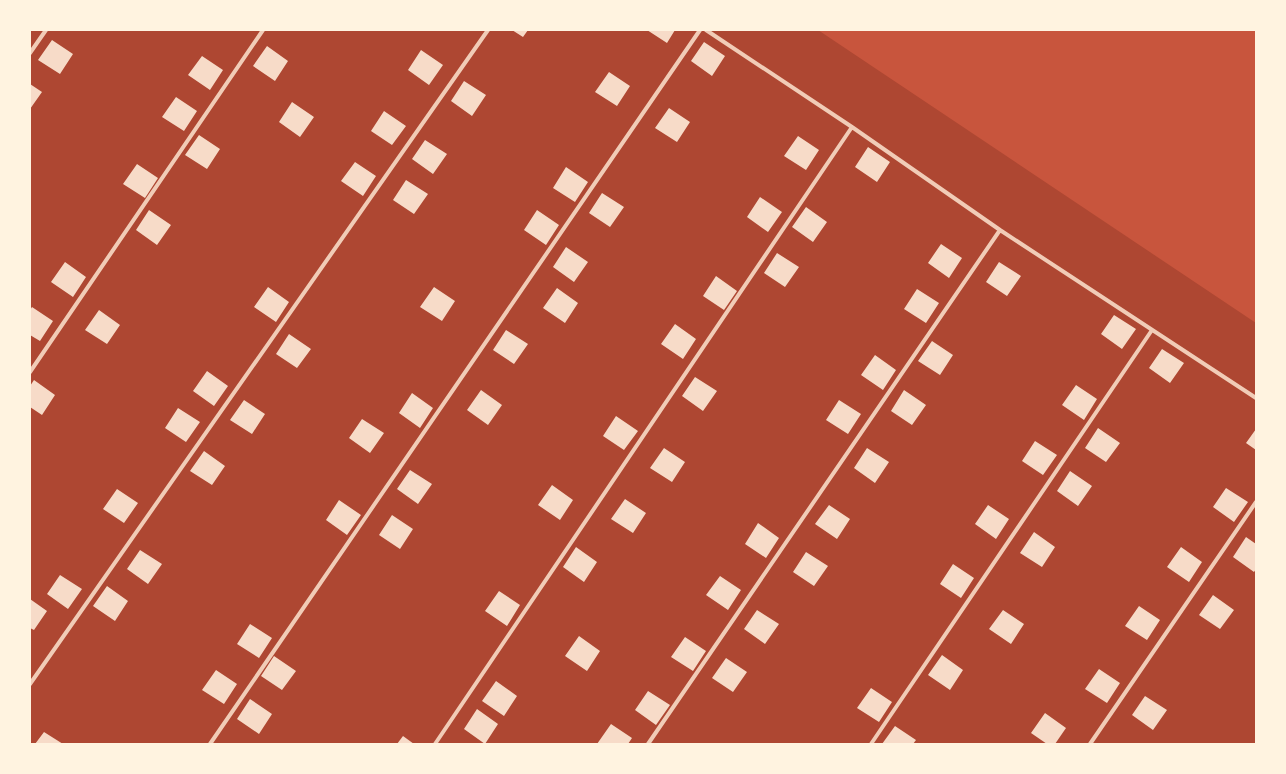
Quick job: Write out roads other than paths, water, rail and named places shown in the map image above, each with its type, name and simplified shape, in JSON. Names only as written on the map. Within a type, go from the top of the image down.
[{"type":"lane","points":[[30,53],[46,30]]},
{"type":"lane","points":[[30,372],[263,30]]},
{"type":"lane","points":[[30,684],[488,30]]},
{"type":"lane","points":[[210,744],[700,30]]},
{"type":"lane","points":[[706,30],[852,127],[1000,230],[1256,398]]},
{"type":"lane","points":[[435,744],[852,127]]},
{"type":"lane","points":[[648,744],[1000,230]]},
{"type":"lane","points":[[871,744],[1152,330]]},
{"type":"lane","points":[[1090,744],[1256,502]]}]
